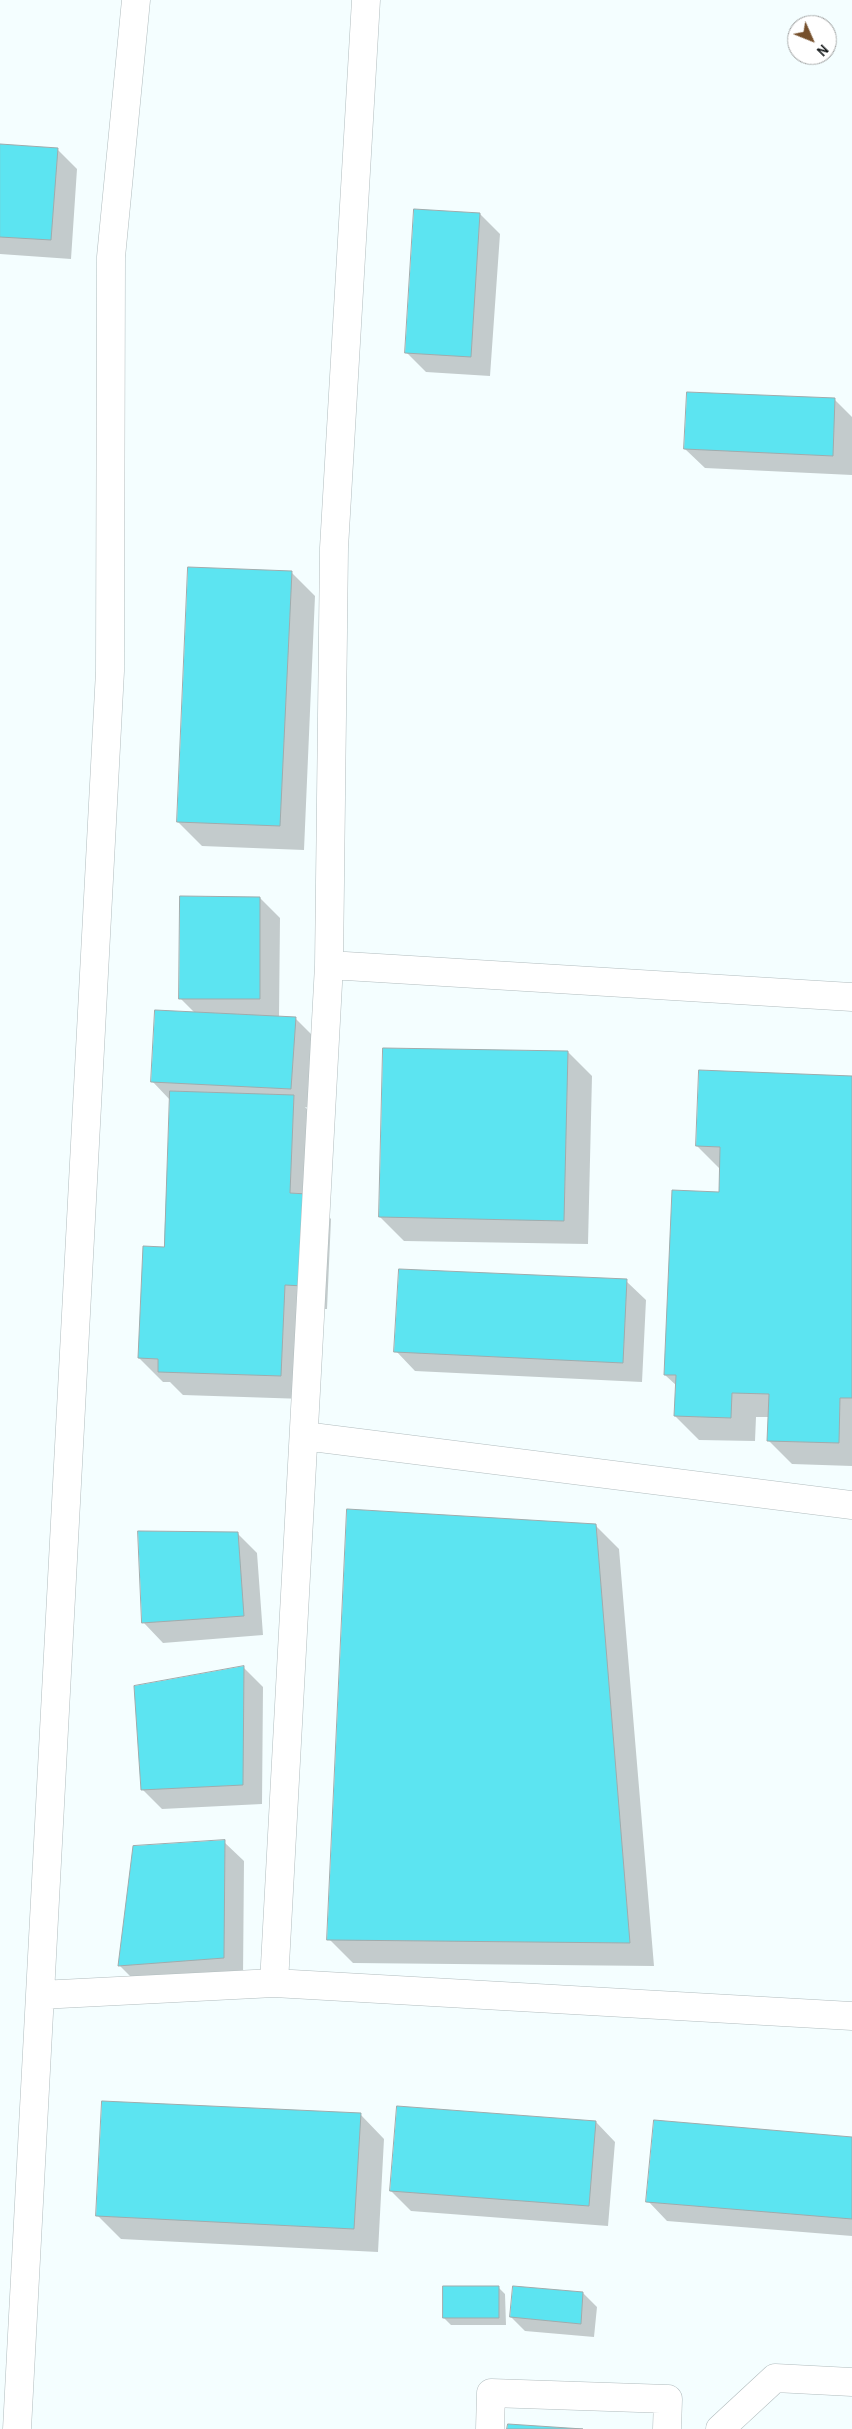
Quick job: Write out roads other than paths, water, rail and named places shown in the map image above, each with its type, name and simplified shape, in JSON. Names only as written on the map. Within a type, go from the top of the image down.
[{"type":"street","points":[[17,2429],[110,670],[111,257],[136,0]]},
{"type":"street","points":[[274,1983],[329,965],[334,548],[366,0]]},
{"type":"street","points":[[329,965],[852,997]]},
{"type":"street","points":[[304,1436],[852,1505]]},
{"type":"street","points":[[40,1994],[274,1983],[852,2016]]},
{"type":"street","points":[[720,2429],[775,2378],[852,2382]]},
{"type":"street","points":[[490,2429],[491,2393],[668,2399],[667,2429]]}]
